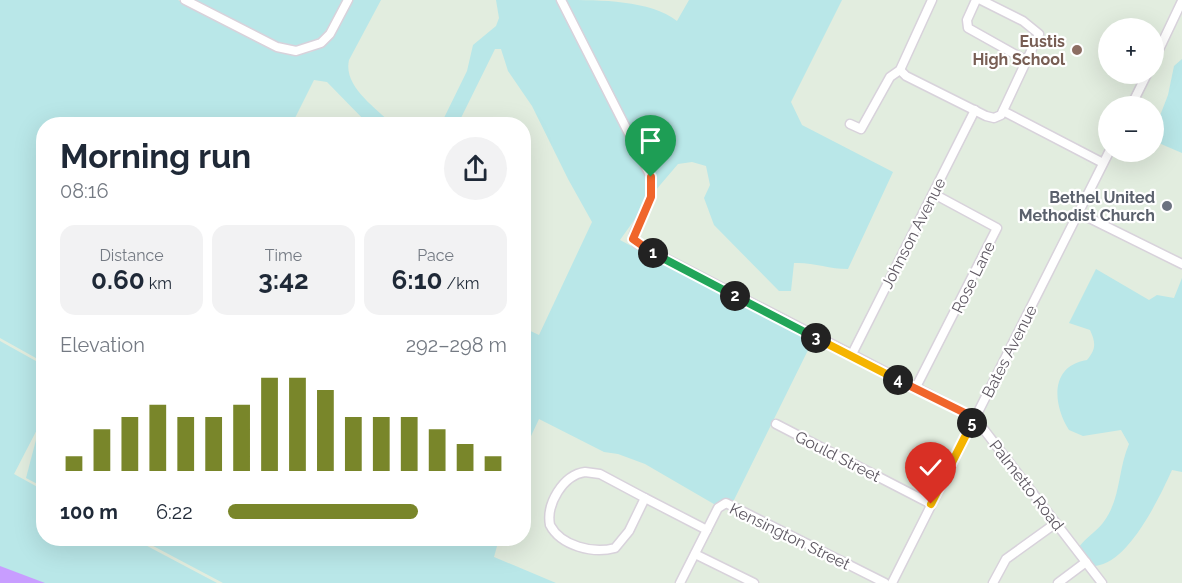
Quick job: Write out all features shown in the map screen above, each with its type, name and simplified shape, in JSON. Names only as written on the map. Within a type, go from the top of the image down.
[{"type":"street","points":[[185,0],[277,47],[296,51],[309,49],[321,43],[330,34],[348,0]]},
{"type":"street","name":"Palmetto Road","points":[[561,0],[651,177],[651,197],[634,234],[636,243],[850,356],[975,418],[1102,583]]},
{"type":"street","points":[[850,124],[861,129],[890,77],[900,70],[932,0]]},
{"type":"street","points":[[900,70],[906,76],[994,118],[1003,111],[1027,61],[1039,34],[1023,21],[978,0],[967,21],[968,28],[1027,61]]},
{"type":"street","points":[[1164,39],[1182,1]]},
{"type":"street","name":"Johnson Avenue","points":[[850,356],[975,110]]},
{"type":"street","points":[[1003,111],[1103,163]]},
{"type":"street","name":"Bates Avenue","points":[[892,583],[1103,163]]},
{"type":"street","name":"Rose Lane","points":[[915,389],[997,228],[934,194]]},
{"type":"street","points":[[1079,213],[1182,264]]},
{"type":"street","name":"Gould Street","points":[[776,424],[931,504]]},
{"type":"street","points":[[645,498],[623,541],[611,549],[591,549],[568,543],[557,536],[550,525],[550,514],[558,494],[567,480],[578,473],[600,474],[707,530]]},
{"type":"street","name":"Kensington Street","points":[[680,583],[718,508],[722,504],[730,504],[885,583]]},
{"type":"street","points":[[993,583],[1001,565],[1017,550],[1056,522]]},
{"type":"street","points":[[695,554],[754,583]]},
{"type":"street","points":[[1058,583],[1086,562]]},
{"type":"shaded area","points":[[0,0],[178,0],[275,50],[294,55],[311,52],[323,46],[333,36],[352,0],[381,0],[349,60],[348,70],[355,87],[384,117],[361,117],[327,82],[314,80],[296,117],[36,117],[36,358],[0,338]]},
{"type":"shaded area","points":[[192,0],[344,0],[323,34],[307,45],[286,47]]},
{"type":"shaded area","points":[[496,0],[557,0],[648,177],[645,205],[620,240],[812,342],[732,504],[719,507],[645,464],[618,454],[604,452],[539,419],[531,436],[531,331],[539,335],[592,222],[532,106],[508,71],[501,49],[495,49],[461,117],[444,117],[467,71],[473,45],[496,26],[499,18]]},
{"type":"shaded area","points":[[564,0],[608,1],[639,5],[666,14],[677,21],[689,0],[842,0],[791,102],[802,125],[893,172],[848,269],[794,263],[791,291],[779,291],[714,225],[704,198],[710,185],[706,166],[692,162],[678,164],[655,191],[654,175]]},
{"type":"shaded area","points":[[1182,59],[1182,153],[1164,145],[1164,105],[1174,66]]},
{"type":"shaded area","points":[[1096,269],[1149,300],[1157,295],[1174,298],[1182,278],[1182,472],[1172,470],[1151,512],[1120,554],[1108,562],[1095,566],[1079,547],[1102,524],[1110,511],[1129,444],[1121,430],[1083,436],[1069,430],[1060,409],[1058,388],[1060,378],[1066,370],[1087,360],[1093,349],[1094,342],[1090,330],[1069,323]]},
{"type":"shaded area","points":[[0,341],[36,361],[36,432],[14,474],[36,486],[36,546],[147,546],[217,583],[0,583]]},
{"type":"shaded area","points":[[36,440],[36,483],[26,478]]},
{"type":"shaded area","points":[[153,546],[497,546],[494,557],[556,583],[223,583]]},
{"type":"shaded area","points":[[0,566],[45,583],[0,583]]},
{"type":"place","name":"Eustis High School","points":[[1077,50]]},
{"type":"place","name":"Bethel United Methodist Church","points":[[1167,206]]},
{"type":"route","points":[[651,177],[651,197],[634,234],[633,239],[636,243],[738,298],[975,418],[931,504]]}]
